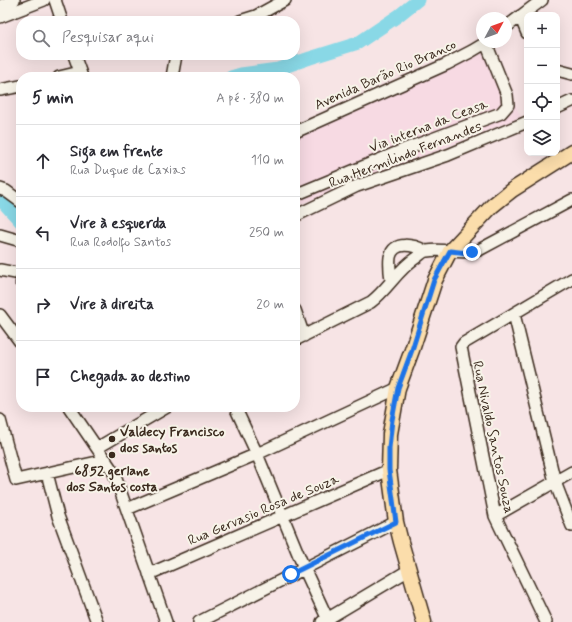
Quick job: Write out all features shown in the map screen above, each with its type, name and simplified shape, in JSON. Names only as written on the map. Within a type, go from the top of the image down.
[{"type":"main road","points":[[424,622],[396,522],[389,470],[390,434],[398,388],[412,350],[434,280],[450,251],[492,206],[512,190],[569,156]]},
{"type":"street","points":[[0,6],[14,0]]},
{"type":"street","points":[[0,17],[44,0]]},
{"type":"street","points":[[55,0],[60,16]]},
{"type":"street","points":[[256,16],[286,0]]},
{"type":"street","points":[[512,22],[542,0]]},
{"type":"street","points":[[520,16],[524,26]]},
{"type":"street","name":"Avenida Barão Rio Branco","points":[[300,130],[447,64],[476,48]]},
{"type":"street","name":"Via interna da Ceasa","points":[[300,192],[396,152],[501,113],[508,105],[507,95],[489,48]]},
{"type":"street","points":[[76,60],[80,72]]},
{"type":"street","points":[[173,72],[175,60]]},
{"type":"street","points":[[560,71],[572,74]]},
{"type":"street","points":[[0,90],[16,87]]},
{"type":"street","points":[[560,107],[572,101]]},
{"type":"street","name":"Rua Hermilindo Fernandes","points":[[300,214],[357,186],[441,158],[524,123]]},
{"type":"street","points":[[0,189],[6,191],[16,198]]},
{"type":"street","points":[[391,280],[390,256],[395,249],[404,245],[411,245],[425,251],[468,253],[479,250],[572,200]]},
{"type":"street","points":[[0,235],[16,239]]},
{"type":"street","points":[[300,338],[380,296],[391,280],[407,264],[425,251]]},
{"type":"street","points":[[0,270],[16,273]]},
{"type":"street","points":[[572,279],[514,314],[555,482],[572,526]]},
{"type":"street","name":"Rua Nivaldo Santos Souza","points":[[514,314],[464,343],[461,351],[495,516],[546,622]]},
{"type":"street","points":[[0,315],[16,336]]},
{"type":"street","points":[[127,509],[257,454],[398,388]]},
{"type":"street","points":[[72,412],[114,473],[166,622]]},
{"type":"street","points":[[97,448],[158,412]]},
{"type":"street","points":[[236,412],[257,454],[326,621],[409,570]]},
{"type":"street","points":[[0,420],[16,480],[106,460]]},
{"type":"street","name":"Rua Gervasio Rosa de Souza","points":[[149,574],[389,470]]},
{"type":"street","points":[[495,516],[572,472]]},
{"type":"street","points":[[48,473],[58,516],[97,622]]},
{"type":"street","points":[[199,622],[396,522]]},
{"type":"shaded area","points":[[489,50],[521,117],[300,204],[300,135]]},
{"type":"waterway","points":[[256,72],[278,69],[358,43],[398,16],[418,0]]},
{"type":"waterway","points":[[0,199],[16,217]]},
{"type":"place","name":"Valdecy Francisco dos santos","points":[[112,439]]},
{"type":"place","name":"6852 gerlane dos Santos costa","points":[[112,455]]},
{"type":"route","points":[[291,574],[396,522],[389,470],[389,448],[398,388],[438,272],[450,251],[472,252]]}]
